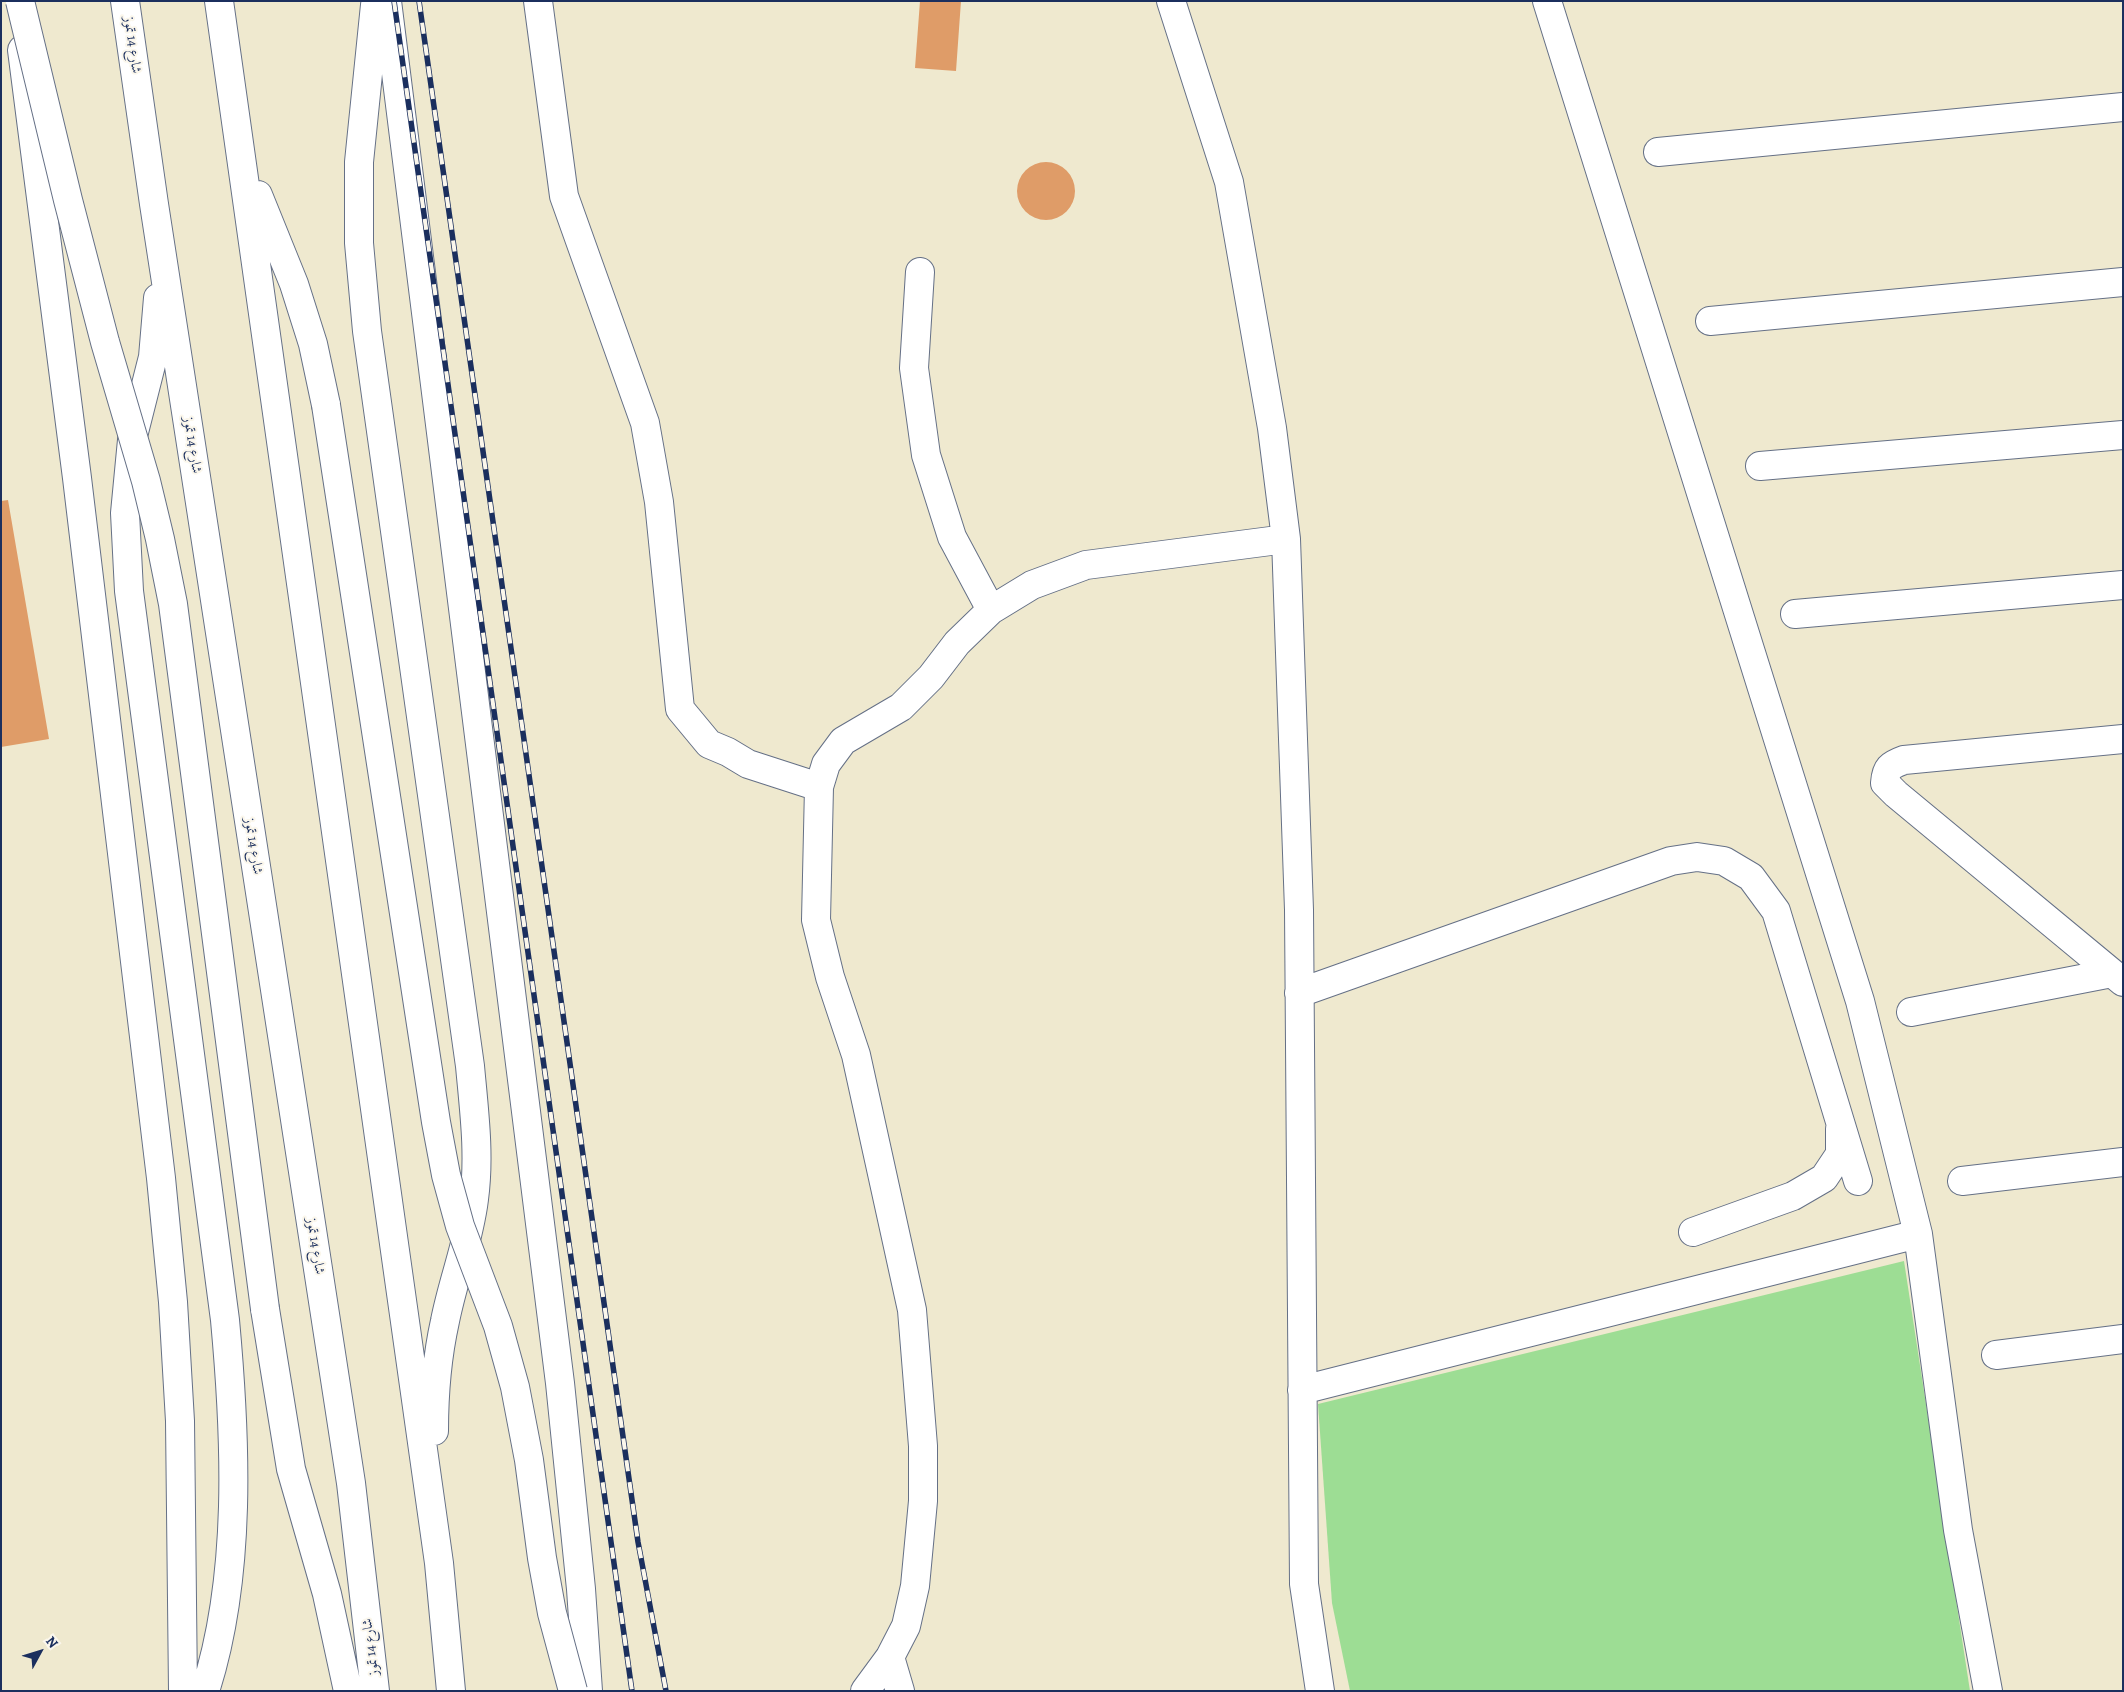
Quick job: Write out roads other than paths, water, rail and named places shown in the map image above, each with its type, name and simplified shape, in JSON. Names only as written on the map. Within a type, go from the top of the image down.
[{"type":"main road","points":[[16,1],[78,488],[161,1178],[173,1302],[180,1421],[183,1691]]},
{"type":"main road","points":[[20,1],[68,200],[105,342],[146,481],[169,585],[265,1309],[291,1469],[326,1594],[348,1691]]},
{"type":"main road","name":"شارع 14 تموز","points":[[125,1],[154,204],[351,1483],[375,1691]]},
{"type":"main road","points":[[219,1],[438,1563],[451,1691]]},
{"type":"main road","points":[[376,1],[359,162],[359,243],[364,302],[470,1066],[478,1151],[474,1199],[464,1255],[445,1321],[434,1391],[433,1468],[438,1563]]},
{"type":"main road","points":[[387,1],[561,1392],[581,1589],[588,1691]]},
{"type":"main road","points":[[538,1],[564,196],[645,423],[659,502],[680,709],[709,744],[728,752],[748,764],[819,787]]},
{"type":"main road","points":[[1171,1],[1229,182],[1272,428],[1286,539],[1299,910],[1304,1584],[1320,1691]]},
{"type":"main road","points":[[1547,1],[1860,1001],[1918,1234],[1958,1530],[1988,1691]]},
{"type":"main road","points":[[1658,152],[2123,107]]},
{"type":"main road","points":[[237,122],[253,181],[294,284],[313,344],[326,405],[444,1166],[460,1226],[498,1326],[515,1387],[529,1460],[542,1558],[552,1613],[573,1691]]},
{"type":"main road","points":[[154,204],[160,280],[153,357],[132,440],[125,513],[129,591],[224,1310],[231,1380],[232,1501],[229,1561],[224,1608],[216,1650],[205,1691]]},
{"type":"main road","points":[[920,272],[914,368],[926,455],[952,537],[991,610]]},
{"type":"main road","points":[[1710,321],[2123,282]]},
{"type":"main road","points":[[1760,466],[2123,435]]},
{"type":"main road","points":[[865,1691],[890,1657],[906,1626],[916,1586],[923,1501],[923,1446],[912,1310],[858,1065],[830,977],[816,920],[819,787],[826,764],[843,741],[901,707],[931,677],[957,643],[991,610],[1032,585],[1086,565],[1286,539]]},
{"type":"main road","points":[[1795,614],[2123,585]]},
{"type":"main road","points":[[2117,978],[1896,794],[1886,783],[1886,772],[1890,765],[1904,760],[2123,739]]},
{"type":"main road","points":[[1299,993],[1671,861],[1697,857],[1724,861],[1751,877],[1776,911],[1858,1182]]},
{"type":"main road","points":[[1911,1012],[2117,978]]},
{"type":"main road","points":[[1693,1232],[1793,1196],[1824,1178],[1840,1154],[1840,1120]]},
{"type":"main road","points":[[1962,1181],[2123,1162]]},
{"type":"main road","points":[[1302,1390],[1918,1234]]},
{"type":"main road","points":[[1996,1355],[2123,1339]]},
{"type":"main road","points":[[890,1657],[900,1691]]},
{"type":"railway","points":[[394,1],[632,1691]]},
{"type":"railway","points":[[419,1],[638,1542],[666,1691]]}]
